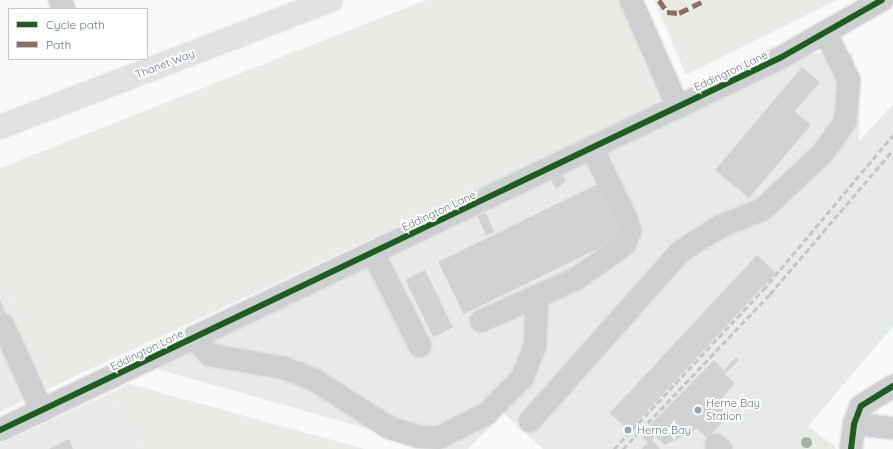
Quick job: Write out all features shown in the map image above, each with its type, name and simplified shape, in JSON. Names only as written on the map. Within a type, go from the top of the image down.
[{"type":"main road","name":"Thanet Way","points":[[0,127],[331,0]]},
{"type":"street","points":[[632,0],[678,107]]},
{"type":"street","name":"Eddington Lane","points":[[0,430],[827,35],[882,0]]},
{"type":"street","points":[[530,421],[681,251],[721,226],[762,210],[823,153],[845,121],[848,80],[827,35]]},
{"type":"street","points":[[481,321],[599,266],[625,244],[630,231],[626,218],[592,148]]},
{"type":"street","points":[[373,253],[420,346]]},
{"type":"street","points":[[194,338],[210,355],[284,368],[313,379],[390,428],[420,437],[438,438],[486,414],[522,378],[535,346],[536,296]]},
{"type":"street","points":[[3,325],[42,411]]},
{"type":"street","points":[[851,449],[854,424],[861,406],[893,386]]},
{"type":"street","points":[[854,424],[893,428]]},
{"type":"shaded area","points":[[426,0],[623,0],[669,100],[48,389],[0,275],[0,168]]},
{"type":"shaded area","points":[[654,0],[837,0],[686,75]]},
{"type":"shaded area","points":[[824,53],[841,60],[852,53],[860,91],[859,141],[893,104],[893,326],[789,449],[543,449],[503,413],[468,449],[439,449],[150,367],[812,54]]},
{"type":"shaded area","points":[[0,275],[48,389],[0,412]]},
{"type":"shaded area","points":[[129,384],[365,449],[141,449],[109,394]]},
{"type":"shaded area","points":[[109,394],[141,449],[0,449],[0,444]]},
{"type":"shaded area","points":[[807,426],[835,446],[836,449],[786,449]]},
{"type":"building","points":[[802,67],[820,82],[795,111],[811,125],[749,198],[715,170]]},
{"type":"building","points":[[562,173],[566,181],[556,189],[551,179]]},
{"type":"building","points":[[600,183],[625,235],[464,314],[438,262]]},
{"type":"building","points":[[486,213],[494,232],[486,236],[478,217]]},
{"type":"building","points":[[757,255],[776,273],[629,431],[610,413]]},
{"type":"building","points":[[425,270],[453,328],[433,337],[405,280]]},
{"type":"building","points":[[0,299],[6,314],[0,316]]},
{"type":"building","name":"Herne Bay Station","points":[[736,357],[739,360],[725,374],[735,383],[717,404],[729,416],[707,438],[696,428],[686,438],[684,436],[665,445],[655,436],[652,440],[660,449],[641,449],[648,443],[640,435],[714,360],[724,370]]},
{"type":"building","points":[[69,439],[73,449],[49,449]]},
{"type":"railway","points":[[614,449],[763,290],[893,135]]},
{"type":"railway","points":[[623,449],[770,294],[893,150]]},
{"type":"marked path","points":[[659,0],[667,12],[679,13],[706,0]]},
{"type":"cycle path","points":[[0,430],[780,58],[882,0]]},
{"type":"cycle path","points":[[851,449],[854,424],[861,406],[893,386]]},
{"type":"place","name":"Herne Bay Station","points":[[698,410]]},
{"type":"place","name":"Herne Bay","points":[[628,430]]}]
